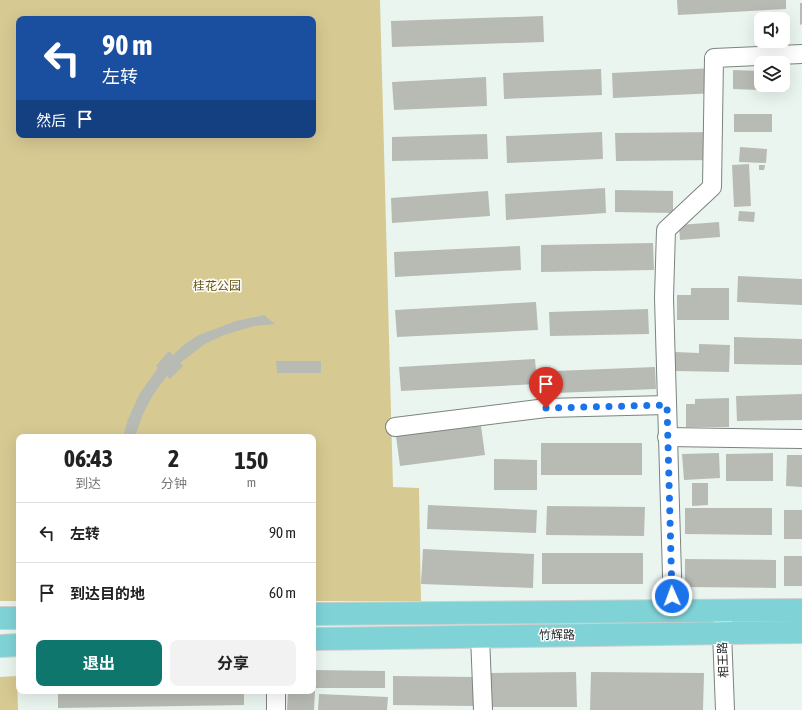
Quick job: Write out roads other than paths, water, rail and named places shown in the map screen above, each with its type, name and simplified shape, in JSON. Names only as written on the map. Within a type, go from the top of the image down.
[{"type":"main road","name":"竹辉路","points":[[316,614],[802,610]]},
{"type":"main road","points":[[0,618],[16,618]]},
{"type":"main road","name":"竹辉路","points":[[316,639],[802,632]]},
{"type":"main road","points":[[0,646],[16,645]]},
{"type":"street","points":[[673,610],[664,298],[666,230],[712,187],[714,58],[802,54]]},
{"type":"street","points":[[395,427],[546,408],[667,405]]},
{"type":"street","points":[[668,437],[802,439]]},
{"type":"street","name":"相王路","points":[[724,610],[722,632],[724,710]]},
{"type":"street","points":[[480,636],[482,710]]},
{"type":"street","points":[[276,694],[276,710]]},
{"type":"park label","name":"桂花公园","points":[[217,286]]}]
